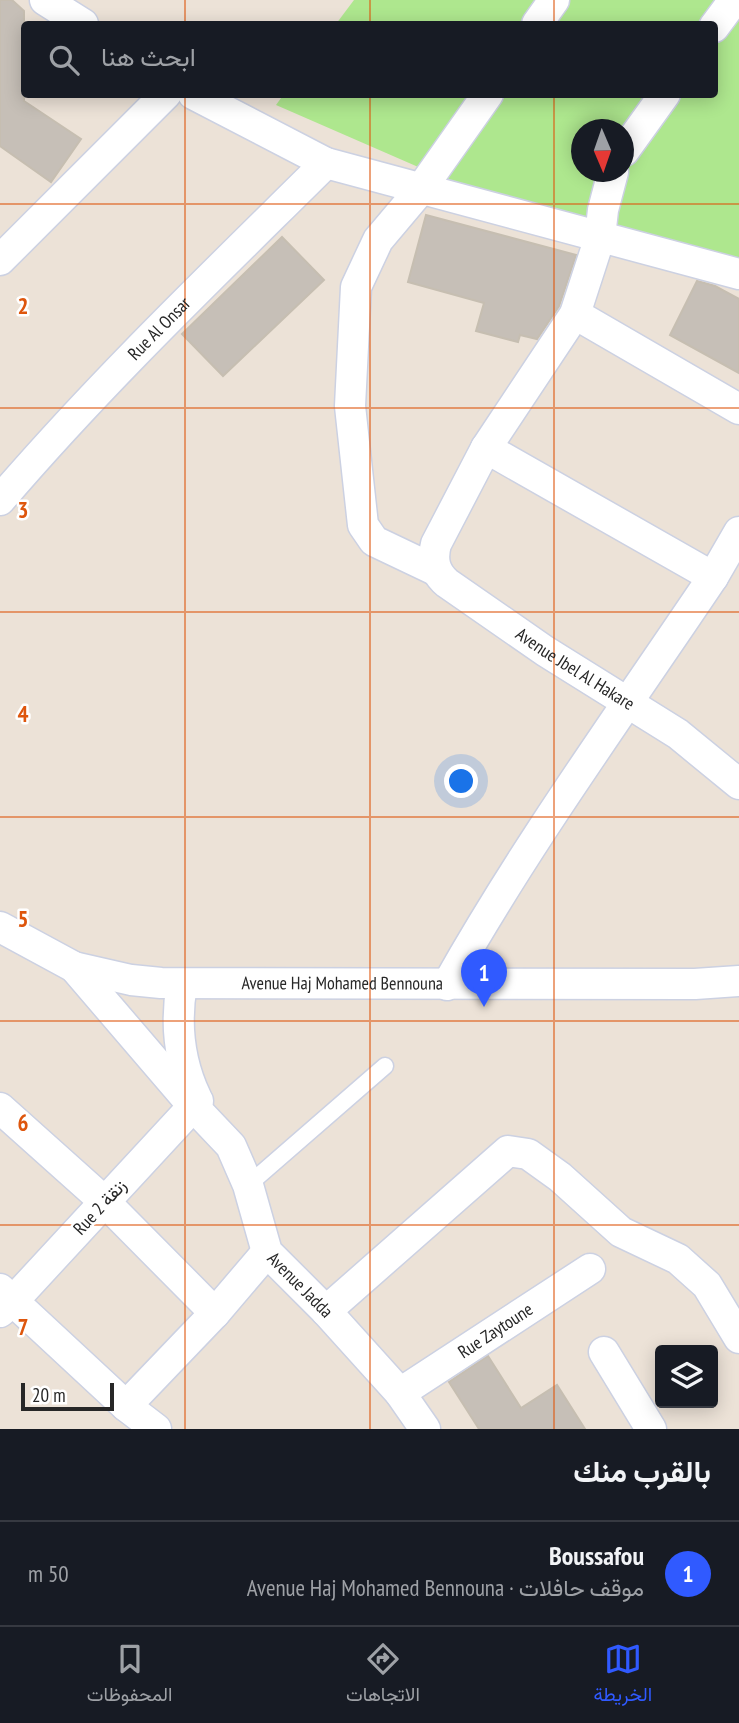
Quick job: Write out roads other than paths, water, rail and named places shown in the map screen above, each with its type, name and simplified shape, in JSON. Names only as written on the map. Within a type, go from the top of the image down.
[{"type":"street","points":[[46,0],[78,21]]},
{"type":"street","points":[[539,21],[554,0]]},
{"type":"street","points":[[718,23],[734,0]]},
{"type":"street","points":[[0,260],[162,98]]},
{"type":"street","points":[[200,98],[326,163],[739,274]]},
{"type":"street","name":"Avenue Jbel Al Hakare","points":[[485,98],[421,189],[378,240],[356,287],[350,406],[363,525],[374,541],[436,557],[447,583],[545,651],[678,734],[736,776]]},
{"type":"street","points":[[634,137],[662,98]]},
{"type":"street","name":"Rue Al Onsar","points":[[0,500],[56,435],[144,344],[326,163]]},
{"type":"street","points":[[436,557],[486,447],[575,314],[600,237],[610,182]]},
{"type":"street","points":[[575,314],[739,409]]},
{"type":"street","points":[[486,447],[713,577]]},
{"type":"street","points":[[447,985],[524,856],[713,577],[739,532]]},
{"type":"street","name":"Avenue Haj Mohamed Bennouna","points":[[0,927],[74,967],[131,980],[182,984],[695,984],[739,981]]},
{"type":"street","name":"Avenue Jadda","points":[[74,967],[231,1146],[248,1185],[267,1252],[326,1311],[400,1394],[425,1429]]},
{"type":"street","name":"Avenue Jadda","points":[[182,984],[178,1012],[182,1060],[201,1110]]},
{"type":"street","points":[[0,1108],[105,1202],[215,1313]]},
{"type":"street","name":"Rue 2 زنقة","points":[[5,1300],[201,1110]]},
{"type":"street","points":[[326,1311],[508,1151],[528,1154],[560,1177],[621,1232],[678,1259],[707,1285],[739,1338]]},
{"type":"street","points":[[126,1406],[215,1313],[267,1252]]},
{"type":"street","name":"Rue Zaytoune","points":[[400,1394],[590,1269]]},
{"type":"street","points":[[5,1300],[156,1429]]},
{"type":"street","points":[[604,1352],[651,1429]]},
{"type":"lane","points":[[248,1185],[385,1066]]},
{"type":"place","name":"Boussafou","points":[[484,1007]]}]
